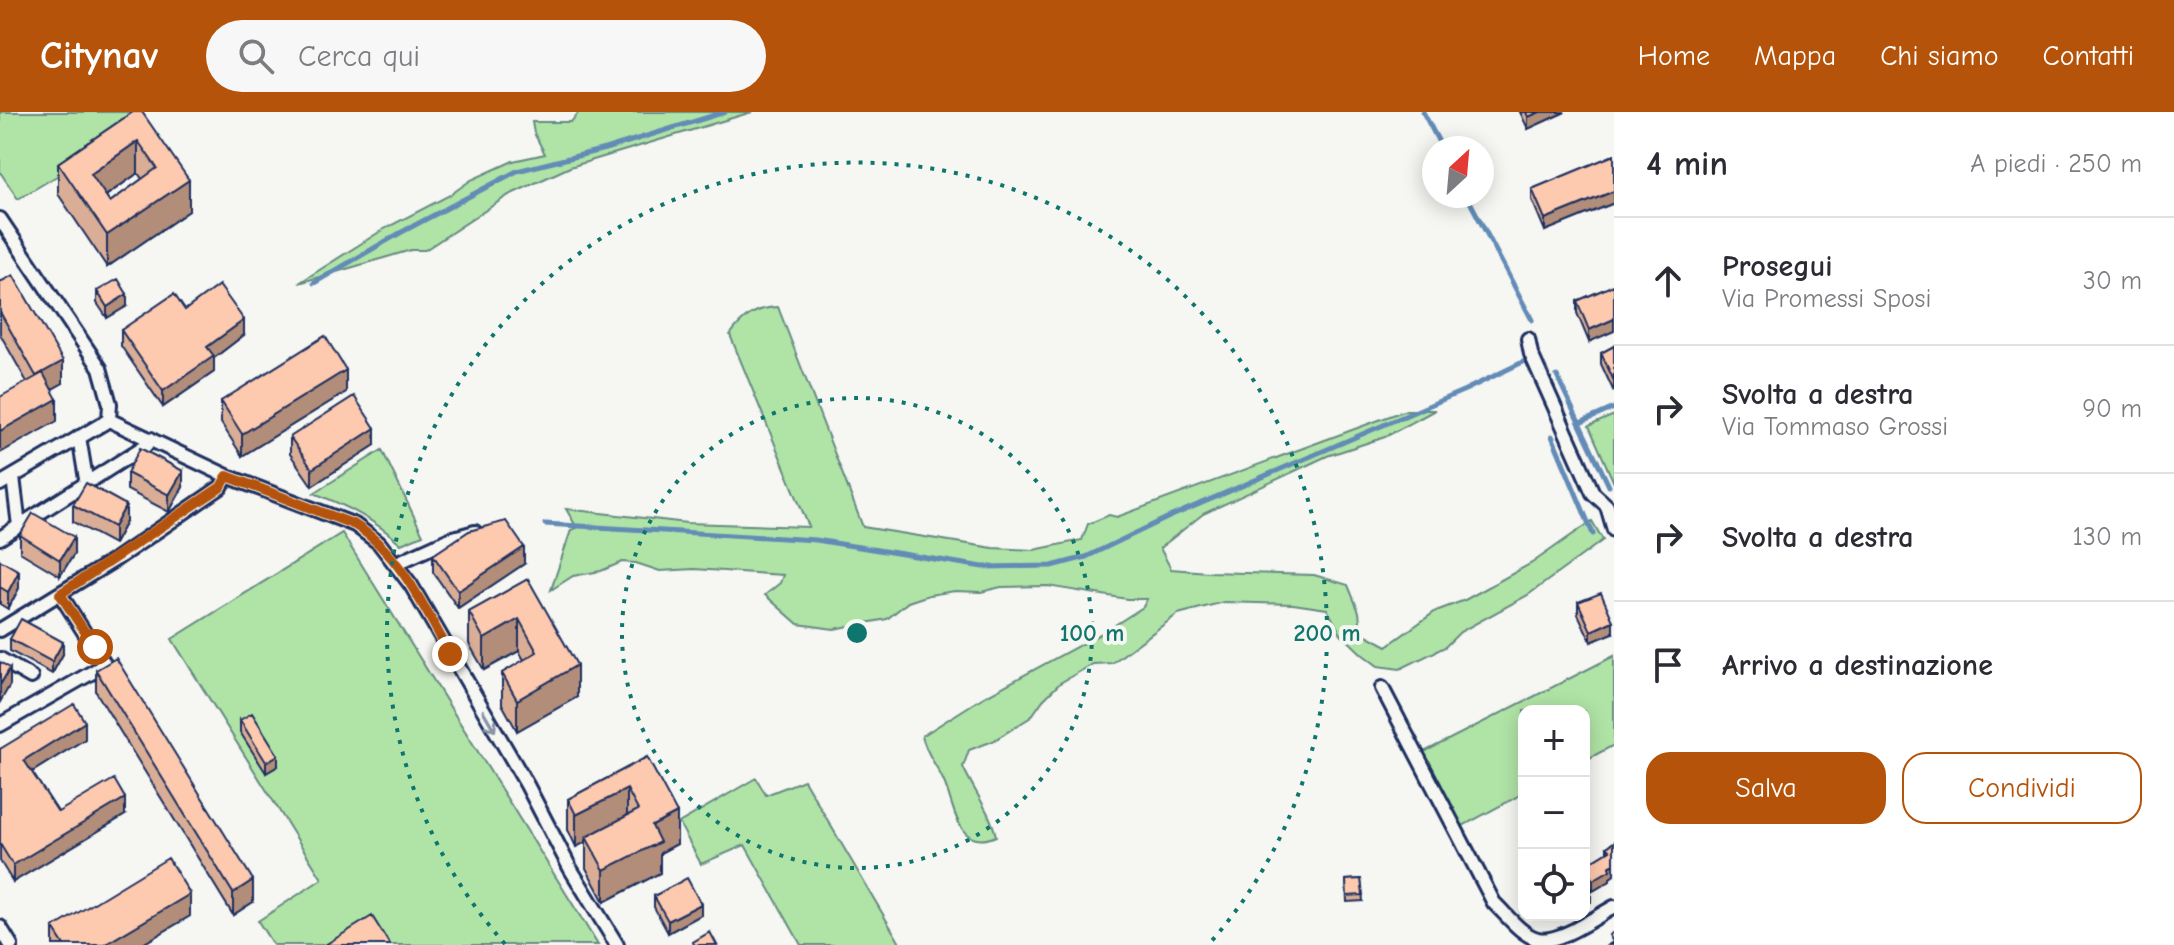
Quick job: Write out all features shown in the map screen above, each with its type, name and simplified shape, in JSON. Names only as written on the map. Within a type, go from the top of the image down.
[{"type":"street","points":[[0,219],[100,368],[110,404],[109,420]]},
{"type":"street","points":[[1528,339],[1531,354],[1593,493],[1610,501],[1614,530]]},
{"type":"street","points":[[0,484],[109,420]]},
{"type":"street","points":[[109,420],[227,476],[355,525],[379,543],[397,563],[617,945]]},
{"type":"street","points":[[79,437],[87,485]]},
{"type":"street","points":[[0,538],[87,485],[151,439]]},
{"type":"street","points":[[0,630],[221,487],[227,476]]},
{"type":"street","points":[[13,477],[19,526]]},
{"type":"street","points":[[397,563],[450,539],[475,532]]},
{"type":"street","points":[[0,725],[105,665],[60,594]]},
{"type":"street","points":[[0,659],[31,677]]},
{"type":"street","points":[[1382,688],[1494,903],[1518,926],[1536,939],[1554,940],[1614,907]]},
{"type":"street","points":[[0,927],[11,945]]},
{"type":"green space","points":[[0,112],[141,112],[148,122],[18,199],[0,172]]},
{"type":"green space","points":[[579,112],[752,112],[570,167],[509,195],[425,250],[411,250],[299,283],[384,229],[450,195],[471,180],[513,161],[545,154],[532,122],[571,122]]},
{"type":"green space","points":[[778,307],[863,527],[993,548],[1034,550],[1082,540],[1088,524],[1109,515],[1117,517],[1406,410],[1435,410],[1385,437],[1327,456],[1203,514],[1160,548],[1171,569],[1314,575],[1348,585],[1359,612],[1361,632],[1387,646],[1436,611],[1465,600],[1532,563],[1592,521],[1603,540],[1528,595],[1460,632],[1445,647],[1400,669],[1378,666],[1362,654],[1341,634],[1327,609],[1293,604],[1224,602],[1178,614],[1112,663],[1093,664],[1060,683],[1031,717],[993,741],[969,750],[963,767],[996,836],[983,840],[973,838],[965,833],[955,814],[922,736],[982,698],[1104,632],[1143,607],[1147,599],[1127,599],[1048,586],[955,591],[908,602],[887,619],[834,629],[798,624],[765,595],[780,583],[783,575],[694,569],[660,571],[622,562],[601,571],[573,576],[551,590],[571,530],[577,528],[566,509],[687,523],[809,527],[730,335],[750,315]]},
{"type":"green space","points":[[1614,415],[1614,483],[1589,426]]},
{"type":"green space","points":[[382,450],[423,535],[401,544],[360,514],[314,493]]},
{"type":"green space","points":[[342,533],[598,945],[273,945],[258,921],[322,879],[172,639]]},
{"type":"green space","points":[[1614,656],[1614,745],[1590,758],[1590,705],[1518,705],[1518,796],[1461,827],[1424,752]]},
{"type":"green space","points":[[756,778],[766,795],[804,780],[901,945],[801,945],[745,845],[701,864],[679,823]]},
{"type":"building","points":[[133,112],[142,112],[189,180],[107,235],[58,163]],"holes":[[[138,141],[157,168],[110,202],[91,174]]]},
{"type":"building","points":[[1614,155],[1614,191],[1545,219],[1532,189]]},
{"type":"building","points":[[13,275],[63,361],[36,376],[0,312],[0,282]]},
{"type":"building","points":[[118,279],[127,294],[107,307],[97,291]]},
{"type":"building","points":[[219,285],[244,320],[207,347],[214,356],[163,391],[121,330],[174,294],[185,310]]},
{"type":"building","points":[[1614,285],[1614,319],[1589,330],[1577,301]]},
{"type":"building","points":[[325,336],[346,370],[242,434],[221,401]]},
{"type":"building","points":[[1614,346],[1614,381],[1601,353]]},
{"type":"building","points":[[43,373],[57,399],[0,431],[0,397]]},
{"type":"building","points":[[354,396],[375,428],[312,469],[290,437]]},
{"type":"building","points":[[140,448],[183,471],[169,495],[127,473]]},
{"type":"building","points":[[86,483],[126,505],[114,527],[73,505]]},
{"type":"building","points":[[33,513],[74,537],[60,560],[20,535]]},
{"type":"building","points":[[506,521],[524,547],[458,591],[433,555],[469,531]]},
{"type":"building","points":[[0,560],[19,571],[8,592],[0,587]]},
{"type":"building","points":[[528,579],[577,665],[517,700],[502,673],[537,652],[519,619],[484,639],[469,612]]},
{"type":"building","points":[[1601,593],[1613,621],[1591,631],[1578,602]]},
{"type":"building","points":[[21,619],[63,642],[52,662],[10,639]]},
{"type":"building","points":[[116,658],[253,880],[233,893],[96,670]]},
{"type":"building","points":[[0,662],[10,668],[0,685]]},
{"type":"building","points":[[74,704],[85,722],[24,760],[58,812],[114,779],[125,798],[13,865],[0,844],[0,749]]},
{"type":"building","points":[[252,713],[278,755],[266,762],[240,720]]},
{"type":"building","points":[[647,757],[677,813],[652,826],[660,842],[604,870],[586,837],[638,810],[627,789],[576,815],[568,799]]},
{"type":"building","points":[[1614,842],[1614,864],[1593,880],[1590,862],[1610,850],[1607,847]]},
{"type":"building","points":[[168,858],[190,894],[104,945],[64,945],[53,928]]},
{"type":"building","points":[[687,878],[701,904],[668,921],[654,896]]},
{"type":"building","points":[[1361,879],[1363,895],[1347,896],[1346,880]]},
{"type":"building","points":[[372,916],[390,945],[325,945]]},
{"type":"building","points":[[710,932],[717,945],[694,945],[693,942]]},
{"type":"waterway","points":[[314,283],[517,171],[605,149],[725,112]]},
{"type":"waterway","points":[[1423,112],[1436,136]]},
{"type":"waterway","points":[[1473,208],[1532,320]]},
{"type":"waterway","points":[[545,524],[816,540],[983,567],[1052,566],[1086,557],[1167,518],[1465,390],[1527,360]]},
{"type":"waterway","points":[[1557,376],[1609,486]]},
{"type":"waterway","points":[[1580,423],[1614,408]]},
{"type":"waterway","points":[[1552,436],[1593,534]]},
{"type":"route","points":[[95,647],[60,594],[221,487],[227,476],[355,525],[367,533],[397,563],[450,654]]}]
